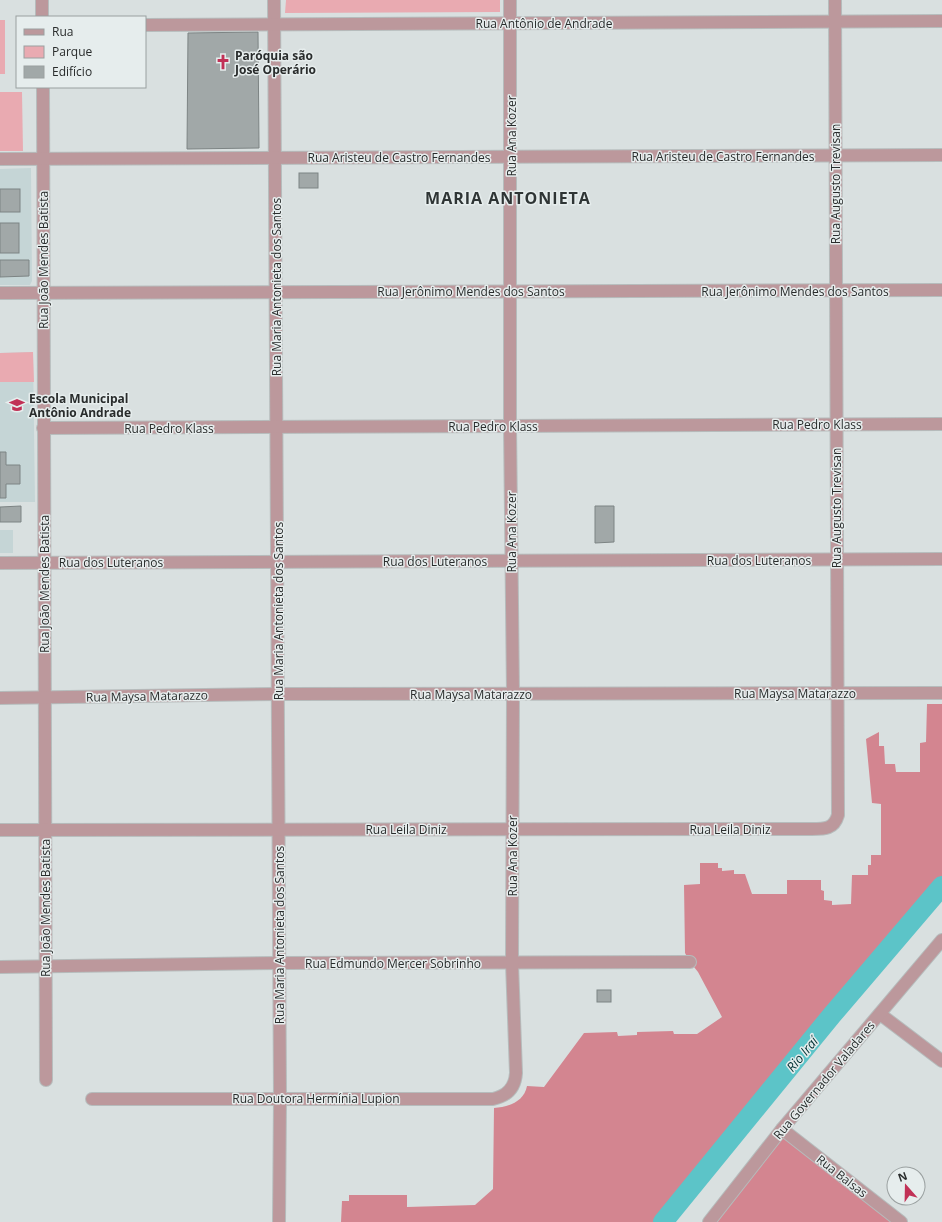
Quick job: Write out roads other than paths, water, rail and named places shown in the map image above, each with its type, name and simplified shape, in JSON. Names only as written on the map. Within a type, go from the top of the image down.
[{"type":"street","points":[[42,0],[42,16]]},
{"type":"street","name":"Rua Maria Antonieta dos Santos","points":[[274,0],[279,828],[279,1222]]},
{"type":"street","name":"Rua Ana Kozer","points":[[510,0],[512,963],[516,1063]]},
{"type":"street","name":"Rua Augusto Trevisan","points":[[812,829],[830,827],[835,822],[838,815],[835,0]]},
{"type":"street","name":"Rua Antônio de Andrade","points":[[146,25],[942,21]]},
{"type":"street","name":"Rua João Mendes Batista","points":[[43,88],[46,1080]]},
{"type":"street","name":"Rua Aristeu de Castro Fernandes","points":[[0,159],[942,155]]},
{"type":"street","name":"Rua Jerônimo Mendes dos Santos","points":[[0,293],[942,290]]},
{"type":"street","name":"Rua Pedro Klass","points":[[43,428],[942,424]]},
{"type":"street","name":"Rua dos Luteranos","points":[[0,563],[942,559]]},
{"type":"street","name":"Rua Maysa Matarazzo","points":[[0,698],[278,694],[942,693]]},
{"type":"street","name":"Rua Leila Diniz","points":[[0,830],[279,828],[512,830],[812,829]]},
{"type":"street","name":"Rua Governador Valadares","points":[[709,1222],[782,1129],[942,940]]},
{"type":"street","name":"Rua Edmundo Mercer Sobrinho","points":[[0,966],[279,963],[690,962]]},
{"type":"street","points":[[880,1014],[942,1061]]},
{"type":"street","name":"Rua Doutora Hermínia Lupion","points":[[92,1099],[493,1099],[502,1097],[510,1090],[516,1079],[516,1063]]},
{"type":"street","name":"Rua Balsas","points":[[782,1129],[901,1222]]},
{"type":"waterway","name":"Rio Iraí","points":[[663,1222],[832,1015],[942,886]]},
{"type":"place","name":"Paróquia são José Operário","points":[[223,62]]},
{"type":"place","name":"Escola Municipal Antônio Andrade","points":[[17,405]]},
{"type":"district","name":"MARIA ANTONIETA","points":[[508,198]]}]
